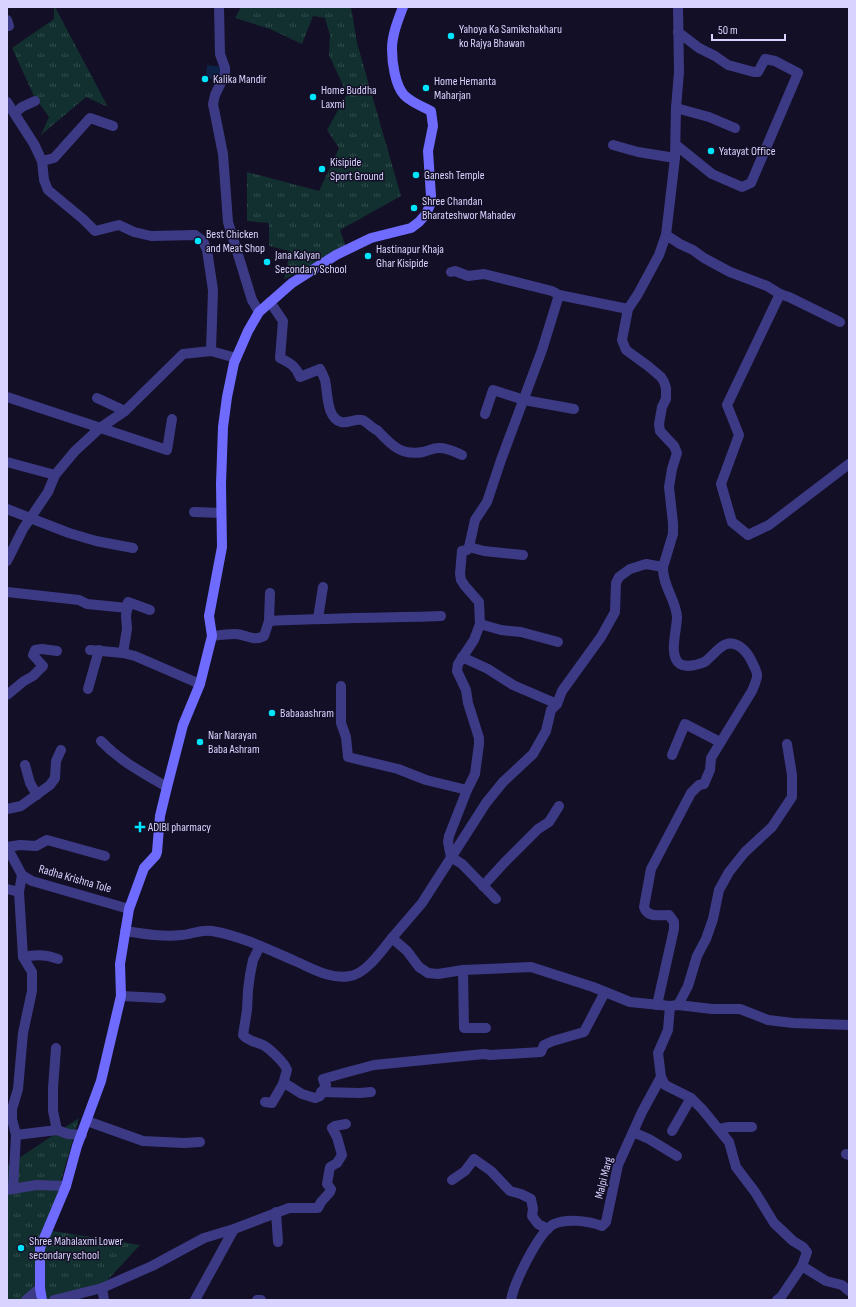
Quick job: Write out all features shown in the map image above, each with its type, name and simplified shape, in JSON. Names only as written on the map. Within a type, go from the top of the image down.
[{"type":"street","points":[[219,7],[220,54],[225,68],[225,74],[215,94],[213,104],[223,154],[228,222],[252,300],[259,312]]},
{"type":"street","points":[[42,1300],[40,1288],[40,1248],[66,1186],[101,1081],[121,996],[120,964],[129,909],[144,868],[157,852],[160,816],[166,786],[182,725],[200,684],[212,636],[209,616],[222,547],[223,427],[227,397],[236,358],[248,331],[259,312],[292,283],[336,255],[371,238],[411,228],[423,218],[430,205],[431,196],[428,151],[433,126],[431,111],[412,102],[404,95],[398,87],[395,76],[392,48],[394,34],[403,7]]},
{"type":"street","points":[[657,1005],[674,929],[674,922],[669,916],[649,915],[645,912],[644,907],[651,869],[691,793],[699,785],[704,784],[710,770],[710,758],[758,680],[758,673],[748,653],[737,645],[730,643],[724,644],[705,662],[686,666],[678,662],[673,652],[677,616],[673,601],[662,574],[673,534],[669,487],[672,469],[677,453],[674,446],[660,431],[659,424],[662,407],[666,399],[666,388],[664,382],[657,373],[626,350],[622,340],[628,309],[656,261],[666,235],[676,145],[676,108],[679,72],[678,7]]},
{"type":"street","points":[[676,145],[712,174],[742,187],[751,183],[798,73],[774,61],[765,59],[758,72],[728,65],[716,56],[699,48],[678,32]]},
{"type":"street","points":[[15,113],[22,107],[35,101]]},
{"type":"street","points":[[7,102],[34,144],[42,161],[44,180],[48,190],[96,231],[119,225],[134,232],[151,236],[195,235],[202,241],[207,250],[213,290],[211,351]]},
{"type":"street","points":[[676,108],[709,117],[735,128]]},
{"type":"street","points":[[42,161],[54,158],[90,118],[113,126]]},
{"type":"street","points":[[613,145],[638,152],[675,158]]},
{"type":"street","points":[[666,235],[730,272],[767,286],[780,294],[840,322]]},
{"type":"street","points":[[451,272],[455,271],[468,276],[484,274],[552,291],[559,295],[628,309]]},
{"type":"street","points":[[780,294],[727,405],[739,435],[721,484],[732,522],[748,535],[769,525],[849,464]]},
{"type":"street","points":[[496,899],[462,864],[452,857],[448,842],[467,790],[475,774],[479,738],[468,703],[466,690],[457,671],[458,664],[474,640],[480,624],[479,602],[465,586],[460,574],[462,551],[468,550],[475,520],[487,502],[551,323],[559,295]]},
{"type":"street","points":[[270,302],[283,321],[280,358],[292,364],[298,370],[300,377],[320,369],[325,379],[330,408],[337,421],[343,423],[363,420],[377,430],[393,447],[412,454],[443,448],[462,455]]},
{"type":"street","points":[[7,561],[30,518],[48,492],[55,475],[75,451],[100,428],[125,411],[183,354],[211,351],[236,358]]},
{"type":"street","points":[[485,414],[493,390],[524,400],[574,409]]},
{"type":"street","points":[[7,397],[167,450],[172,419]]},
{"type":"street","points":[[97,398],[125,411]]},
{"type":"street","points":[[7,462],[55,475]]},
{"type":"street","points":[[7,508],[30,518],[96,541],[133,548]]},
{"type":"street","points":[[194,512],[222,513]]},
{"type":"street","points":[[469,547],[484,551],[522,555]]},
{"type":"street","points":[[125,931],[155,936],[184,935],[203,930],[210,930],[232,935],[320,973],[336,976],[350,976],[361,971],[372,962],[422,903],[486,803],[503,782],[533,754],[546,731],[551,710],[557,704],[562,691],[601,637],[615,612],[616,583],[619,577],[630,569],[646,564],[663,567]]},
{"type":"street","points":[[318,618],[323,587]]},
{"type":"street","points":[[7,592],[79,600],[87,604],[128,608]]},
{"type":"street","points":[[212,636],[236,634],[259,639],[264,636],[269,621],[270,593]]},
{"type":"street","points":[[123,652],[127,629],[126,616],[128,602],[150,610]]},
{"type":"street","points":[[269,621],[318,618],[369,619],[441,616]]},
{"type":"street","points":[[480,624],[501,630],[521,632],[558,642]]},
{"type":"street","points":[[7,696],[43,666],[33,655],[35,650],[56,650]]},
{"type":"street","points":[[88,689],[94,650],[123,652],[200,684]]},
{"type":"street","points":[[462,657],[488,669],[513,685],[557,704]]},
{"type":"street","points":[[341,686],[341,724],[346,737],[348,757],[398,769],[426,780],[467,790]]},
{"type":"street","points":[[672,755],[685,724],[720,742]]},
{"type":"street","points":[[100,741],[112,753],[166,786]]},
{"type":"street","points":[[777,1300],[781,1297],[802,1266],[807,1252],[774,1223],[755,1192],[736,1167],[729,1142],[702,1109],[691,1098],[664,1085],[661,1077],[658,1053],[668,1030],[674,1005],[688,986],[697,956],[706,939],[713,918],[719,890],[729,872],[745,852],[772,827],[792,797],[792,775],[787,744]]},
{"type":"street","points":[[7,809],[21,806],[50,785],[55,778],[56,761],[61,750]]},
{"type":"street","points":[[25,765],[30,783],[37,795]]},
{"type":"street","points":[[483,886],[538,829],[549,822],[559,806]]},
{"type":"street","points":[[7,847],[20,845],[36,846],[47,840],[105,856]]},
{"type":"street","name":"Radha Krishna Tole","points":[[7,847],[22,875],[32,881],[129,909]]},
{"type":"street","points":[[22,875],[19,892],[24,957],[32,972],[32,991],[23,1033],[18,1089],[12,1109],[12,1119],[16,1135],[10,1189],[36,1185],[66,1186]]},
{"type":"street","points":[[7,889],[19,892]]},
{"type":"street","points":[[392,938],[407,952],[419,967],[428,973],[438,974],[463,970],[531,967],[630,1002],[712,1009],[743,1009],[767,1020],[794,1024],[849,1025]]},
{"type":"street","points":[[260,946],[253,960],[248,990],[247,1010],[242,1035],[247,1039],[265,1045],[284,1063],[287,1070],[282,1084],[272,1102],[265,1102]]},
{"type":"street","points":[[24,957],[36,954],[50,955],[58,959]]},
{"type":"street","points":[[463,970],[464,1028],[486,1028]]},
{"type":"street","points":[[282,1084],[286,1084],[302,1094],[315,1098],[320,1096],[326,1085],[323,1079],[374,1065],[484,1054],[490,1055],[541,1052],[544,1045],[584,1032],[605,992]]},
{"type":"street","points":[[121,996],[162,998]]},
{"type":"street","points":[[56,1048],[53,1111],[57,1130]]},
{"type":"street","name":"Malpi Marg","points":[[548,1229],[553,1224],[559,1222],[588,1221],[602,1226],[605,1225],[618,1165],[642,1112],[661,1077]]},
{"type":"street","points":[[321,1092],[371,1092]]},
{"type":"street","points":[[672,1130],[691,1098]]},
{"type":"street","points":[[87,1121],[143,1141],[184,1143],[200,1142]]},
{"type":"street","points":[[54,1300],[102,1288],[152,1266],[204,1238],[234,1229],[276,1212],[289,1208],[318,1208],[320,1202],[329,1195],[331,1190],[327,1183],[331,1166],[337,1163],[342,1155],[337,1137],[332,1128],[346,1124]]},
{"type":"street","points":[[719,1129],[729,1127],[752,1127]]},
{"type":"street","points":[[16,1135],[57,1130],[68,1134],[82,1135]]},
{"type":"street","points":[[633,1132],[677,1156]]},
{"type":"street","points":[[452,1180],[465,1171],[474,1159],[491,1171],[510,1191],[531,1199],[533,1209],[532,1216],[538,1224],[548,1229],[527,1259],[512,1292],[511,1300]]},
{"type":"street","points":[[276,1212],[278,1242]]},
{"type":"street","points":[[195,1300],[234,1229]]},
{"type":"street","points":[[802,1266],[826,1282],[842,1285],[849,1291]]},
{"type":"street","points":[[26,1300],[40,1288]]},
{"type":"street","points":[[102,1288],[104,1300]]},
{"type":"green space","points":[[51,7],[55,7],[108,107],[86,97],[41,135],[49,117],[34,96],[12,48],[54,19],[54,9]]},
{"type":"green space","points":[[241,7],[351,7],[357,43],[401,196],[340,230],[347,250],[284,279],[289,251],[269,246],[269,223],[247,221],[247,172],[319,191],[339,148],[327,130],[347,94],[329,55],[330,35],[325,18],[313,16],[302,44],[270,29],[235,18]]},
{"type":"green space","points":[[79,1118],[47,1230],[140,1245],[101,1287],[79,1300],[7,1300],[7,1166]]},
{"type":"water","points":[[207,65],[222,67],[221,80],[206,78]]},
{"type":"place","name":"Yahoya Ka Samikshakharu ko Rajya Bhawan","points":[[451,36]]},
{"type":"place","name":"Kalika Mandir","points":[[205,79]]},
{"type":"place","name":"Home Hemanta Maharjan","points":[[426,88]]},
{"type":"place","name":"Home Buddha Laxmi","points":[[313,97]]},
{"type":"place","name":"Yatayat Office","points":[[711,151]]},
{"type":"place","name":"Kisipide Sport Ground","points":[[322,169]]},
{"type":"place","name":"Ganesh Temple","points":[[416,175]]},
{"type":"place","name":"Shree Chandan Bharateshwor Mahadev","points":[[414,208]]},
{"type":"place","name":"Best Chicken and Meat Shop","points":[[198,241]]},
{"type":"place","name":"Hastinapur Khaja Ghar Kisipide","points":[[368,256]]},
{"type":"place","name":"Jana Kalyan Secondary School","points":[[267,262]]},
{"type":"place","name":"Babaaashram","points":[[272,713]]},
{"type":"place","name":"Nar Narayan Baba Ashram","points":[[200,742]]},
{"type":"place","name":"ADIBI pharmacy","points":[[140,827]]},
{"type":"place","name":"Shree Mahalaxmi Lower secondary school","points":[[21,1248]]}]
